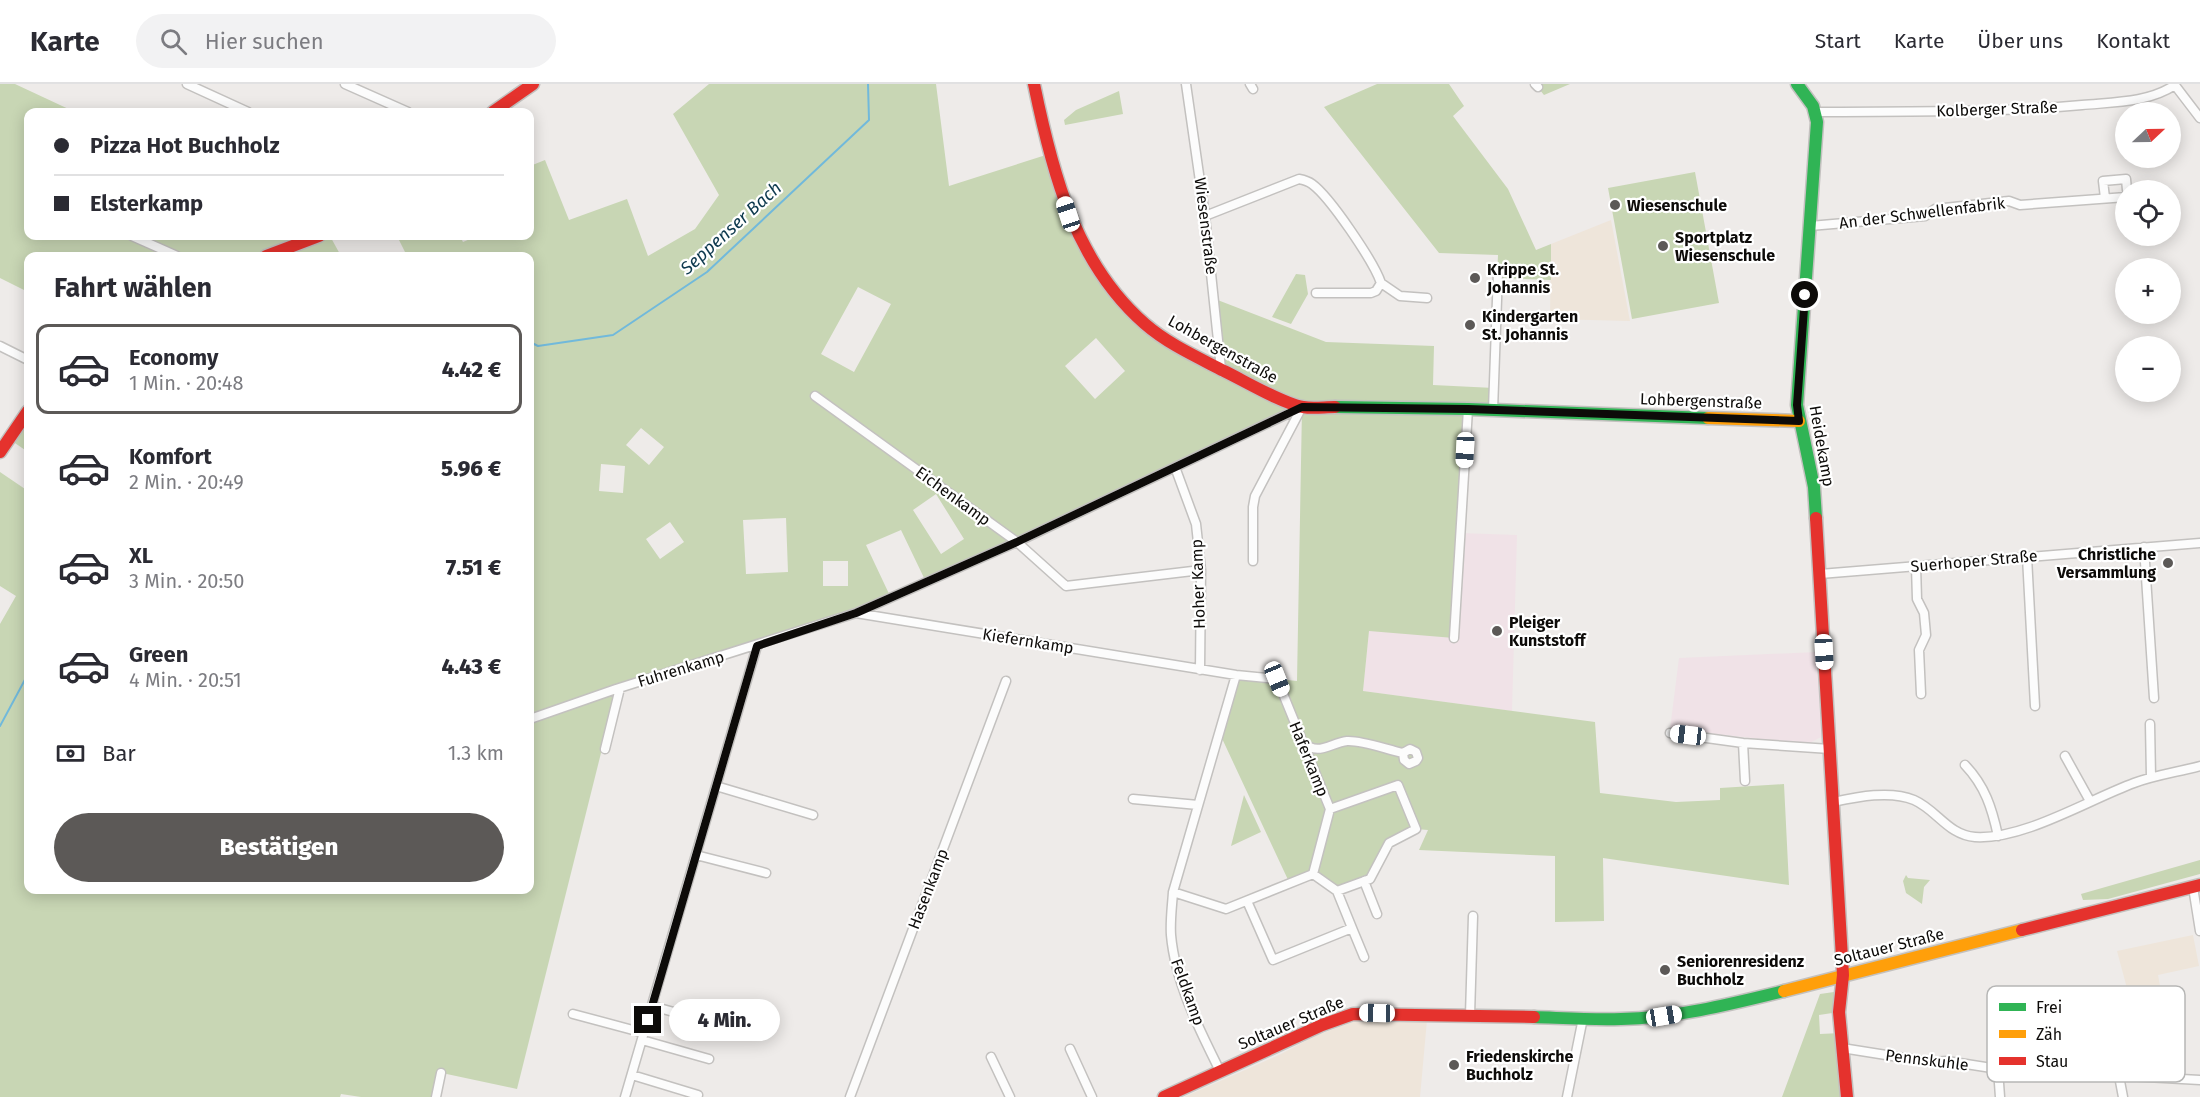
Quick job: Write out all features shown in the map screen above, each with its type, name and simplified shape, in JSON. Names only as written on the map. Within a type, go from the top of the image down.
[{"type":"street","points":[[187,84],[239,108]]},
{"type":"street","points":[[345,84],[399,108]]},
{"type":"street","points":[[499,108],[532,84]]},
{"type":"street","name":"Lohbergenstraße","points":[[1034,84],[1048,154],[1068,214],[1096,266],[1124,303],[1146,325],[1168,341],[1280,399],[1302,407],[1468,409],[1799,421]]},
{"type":"street","name":"Wiesenstraße","points":[[1186,84],[1205,216],[1221,369]]},
{"type":"street","points":[[1797,84],[1816,112]]},
{"type":"street","points":[[2175,85],[2200,118]]},
{"type":"street","name":"Kolberger Straße","points":[[1816,112],[2020,110],[2143,99],[2167,91],[2175,85]]},
{"type":"street","name":"Heidekamp","points":[[1816,112],[1797,405],[1811,470],[1820,574],[1843,975],[1839,1012],[1847,1097]]},
{"type":"street","points":[[1205,216],[1299,178],[1311,183],[1322,193],[1357,240],[1376,270],[1381,283],[1400,296],[1427,298]]},
{"type":"street","points":[[2105,198],[2103,181],[2126,180]]},
{"type":"street","name":"An der Schwellenfabrik","points":[[1810,226],[1925,216],[1935,209],[2009,201],[2020,205],[2115,198]]},
{"type":"street","points":[[141,240],[168,252]]},
{"type":"street","points":[[277,252],[308,240]]},
{"type":"street","points":[[1493,410],[1497,273]]},
{"type":"street","points":[[1316,293],[1371,293],[1376,291],[1381,283]]},
{"type":"street","points":[[0,346],[24,358]]},
{"type":"street","name":"Eichenkamp","points":[[815,396],[1017,542],[1066,586],[1201,570]]},
{"type":"street","points":[[1253,561],[1255,496],[1302,407]]},
{"type":"street","name":"Fuhrenkamp","points":[[534,718],[856,613],[1017,542],[1302,407]]},
{"type":"street","points":[[1454,638],[1468,409]]},
{"type":"street","points":[[0,452],[24,417]]},
{"type":"street","name":"Hoher Kamp","points":[[1175,467],[1196,524],[1201,570],[1200,670]]},
{"type":"street","name":"Suerhoper Straße","points":[[1820,574],[2200,543]]},
{"type":"street","points":[[2144,547],[2154,698]]},
{"type":"street","points":[[2027,557],[2036,706]]},
{"type":"street","points":[[1916,566],[1917,599],[1924,613],[1926,635],[1919,650],[1921,694]]},
{"type":"street","name":"Kiefernkamp","points":[[856,613],[1200,670]]},
{"type":"street","points":[[625,1097],[757,646]]},
{"type":"street","points":[[1200,670],[1236,675]]},
{"type":"street","name":"Haferkamp","points":[[1236,675],[1277,679],[1330,809]]},
{"type":"street","name":"Feldkamp","points":[[1220,1071],[1184,991],[1171,936],[1173,892],[1236,675]]},
{"type":"street","name":"Hasenkamp","points":[[850,1097],[1006,681]]},
{"type":"street","name":"Fuhrenkamp","points":[[605,749],[620,688]]},
{"type":"street","points":[[2150,724],[2151,777]]},
{"type":"street","points":[[1670,733],[1743,743],[1830,749]]},
{"type":"street","points":[[1302,741],[1312,750],[1352,741],[1403,753]]},
{"type":"street","points":[[1743,743],[1745,782]]},
{"type":"street","points":[[2065,756],[2090,801]]},
{"type":"street","points":[[1965,765],[1976,776],[1986,792],[1998,836]]},
{"type":"street","points":[[1833,802],[1867,796],[1904,797],[1925,807],[1956,832],[1975,837],[1998,836],[2027,828],[2151,777],[2200,766]]},
{"type":"street","points":[[1313,874],[1330,809],[1398,784],[1416,829],[1389,843],[1370,879],[1337,891]]},
{"type":"street","points":[[716,786],[813,815]]},
{"type":"street","points":[[1132,799],[1198,804]]},
{"type":"street","points":[[696,855],[766,873]]},
{"type":"street","points":[[1313,874],[1337,891],[1364,957]]},
{"type":"street","points":[[1173,892],[1226,909],[1313,874]]},
{"type":"street","points":[[1364,881],[1377,914]]},
{"type":"street","points":[[2196,886],[2200,931]]},
{"type":"street","name":"Soltauer Straße","points":[[1164,1097],[1322,1025],[1353,1014],[1583,1018],[1658,1017],[1700,1011],[1919,958],[2196,886]]},
{"type":"street","points":[[1247,901],[1273,960],[1352,928]]},
{"type":"street","points":[[1470,1015],[1473,916]]},
{"type":"street","points":[[652,1006],[717,1024]]},
{"type":"street","points":[[573,1014],[709,1059]]},
{"type":"street","points":[[1567,1097],[1583,1018]]},
{"type":"street","name":"Pennskuhle","points":[[1842,1048],[1930,1062],[1947,1061],[1987,1067]]},
{"type":"street","points":[[1070,1049],[1092,1097]]},
{"type":"street","points":[[991,1057],[1010,1097]]},
{"type":"street","points":[[436,1097],[441,1073]]},
{"type":"street","points":[[632,1075],[698,1095]]},
{"type":"street","name":"Pennskuhle","points":[[2185,1079],[2200,1080]]},
{"type":"street","points":[[1999,1082],[2000,1097]]},
{"type":"street","points":[[2120,1082],[2123,1097]]},
{"type":"shaded area","points":[[1611,220],[1630,321],[1550,319],[1551,244]]},
{"type":"shaded area","points":[[1460,533],[1517,535],[1512,711],[1363,691],[1369,631]]},
{"type":"shaded area","points":[[1817,652],[1821,737],[1808,744],[1670,729],[1679,658]]},
{"type":"shaded area","points":[[2193,935],[2199,966],[2158,975],[2160,986],[2126,986],[2117,951]]},
{"type":"shaded area","points":[[1358,1020],[1427,1020],[1420,1097],[1184,1097],[1279,1055],[1315,1036]]},
{"type":"green space","points":[[0,84],[15,84],[66,108],[24,108],[24,240],[332,240],[339,252],[24,252],[24,290],[0,278]]},
{"type":"green space","points":[[709,84],[936,84],[949,186],[1049,154],[1096,266],[1146,325],[1220,369],[1215,299],[1326,342],[1434,346],[1433,385],[1494,388],[1493,410],[1468,409],[1454,638],[1369,631],[1363,691],[1595,722],[1600,793],[1676,802],[1720,800],[1720,788],[1784,784],[1789,885],[1603,858],[1604,921],[1555,922],[1555,856],[1419,850],[1428,830],[1416,829],[1389,843],[1370,879],[1337,891],[1313,874],[1290,884],[1219,732],[1236,675],[1297,681],[1302,408],[926,582],[901,530],[866,545],[891,598],[617,689],[517,1089],[442,1073],[436,1097],[361,1097],[341,1094],[340,1097],[0,1097],[0,624],[16,596],[0,586],[0,472],[24,488],[24,894],[534,894],[534,252],[405,252],[399,240],[462,240],[463,242],[468,240],[534,240],[534,164],[545,160],[569,220],[627,199],[648,256],[695,229],[719,195],[673,114]],"holes":[[[858,287],[891,304],[854,372],[821,354]],[[1096,338],[1125,371],[1095,399],[1065,366]],[[641,428],[664,447],[649,465],[626,445]],[[601,464],[625,466],[623,493],[599,491]],[[936,494],[964,539],[941,554],[913,510]],[[786,518],[788,572],[746,574],[743,520]],[[670,522],[684,542],[660,559],[646,539]],[[823,561],[848,561],[848,586],[823,586]]]},
{"type":"green space","points":[[1377,84],[1449,84],[1464,106],[1453,116],[1508,189],[1536,250],[1551,244],[1551,280],[1497,278],[1498,255],[1439,253],[1324,107]]},
{"type":"green space","points":[[1535,84],[1570,84],[1544,95]]},
{"type":"green space","points":[[1119,91],[1123,114],[1065,125],[1064,120],[1076,110]]},
{"type":"green space","name":"Sportplatz Wiesenschule","points":[[1695,172],[1719,303],[1632,319],[1608,188]]},
{"type":"green space","points":[[1296,274],[1305,275],[1308,294],[1291,324],[1272,317]]},
{"type":"green space","points":[[24,417],[24,449],[9,439]]},
{"type":"green space","points":[[1244,795],[1261,832],[1231,846]]},
{"type":"green space","points":[[2200,860],[2200,874],[2108,899],[2083,900],[2081,894]]},
{"type":"green space","points":[[1906,875],[1908,878],[1930,880],[1924,887],[1922,904],[1906,893],[1903,881]]},
{"type":"green space","points":[[1841,991],[1839,1012],[1819,1015],[1820,1034],[1841,1033],[1847,1097],[1782,1097],[1820,994]]},
{"type":"waterway","name":"Seppenser Bach","points":[[534,344],[538,346],[613,335],[707,272],[869,120],[868,84]]},
{"type":"waterway","name":"Seppenser Bach","points":[[0,726],[24,681]]},
{"type":"traffic: fast","points":[[1797,84],[1813,106],[1817,122],[1797,405],[1814,487],[1816,518]]},
{"type":"traffic: fast","points":[[1335,407],[1468,409],[1708,418]]},
{"type":"traffic: fast","points":[[1534,1017],[1610,1019],[1662,1016],[1703,1010],[1784,991]]},
{"type":"traffic: slow","points":[[1708,418],[1799,421]]},
{"type":"traffic: slow","points":[[1784,991],[2022,930]]},
{"type":"traffic: jam","points":[[499,108],[533,84]]},
{"type":"traffic: jam","points":[[1034,84],[1049,150],[1070,214],[1101,273],[1121,300],[1163,338],[1263,391],[1303,407],[1335,407]]},
{"type":"traffic: jam","points":[[277,252],[308,240]]},
{"type":"traffic: jam","points":[[0,452],[24,417]]},
{"type":"traffic: jam","points":[[1816,518],[1843,975],[1839,1012],[1847,1097]]},
{"type":"traffic: jam","points":[[2022,930],[2200,885]]},
{"type":"traffic: jam","points":[[1164,1097],[1322,1025],[1353,1014],[1534,1017]]},
{"type":"place","name":"Wiesenschule","points":[[1615,205]]},
{"type":"place","name":"Sportplatz Wiesenschule","points":[[1663,246]]},
{"type":"place","name":"Krippe St. Johannis","points":[[1475,278]]},
{"type":"place","name":"Kindergarten St. Johannis","points":[[1470,325]]},
{"type":"place","name":"Christliche Versammlung","points":[[2168,563]]},
{"type":"place","name":"Pleiger Kunststoff","points":[[1497,631]]},
{"type":"place","name":"Seniorenresidenz Buchholz","points":[[1665,970]]},
{"type":"place","name":"Friedenskirche Buchholz","points":[[1454,1065]]},
{"type":"route","points":[[648,1020],[757,646],[856,613],[1017,542],[1302,407],[1468,409],[1799,421],[1797,405],[1805,295]]}]
